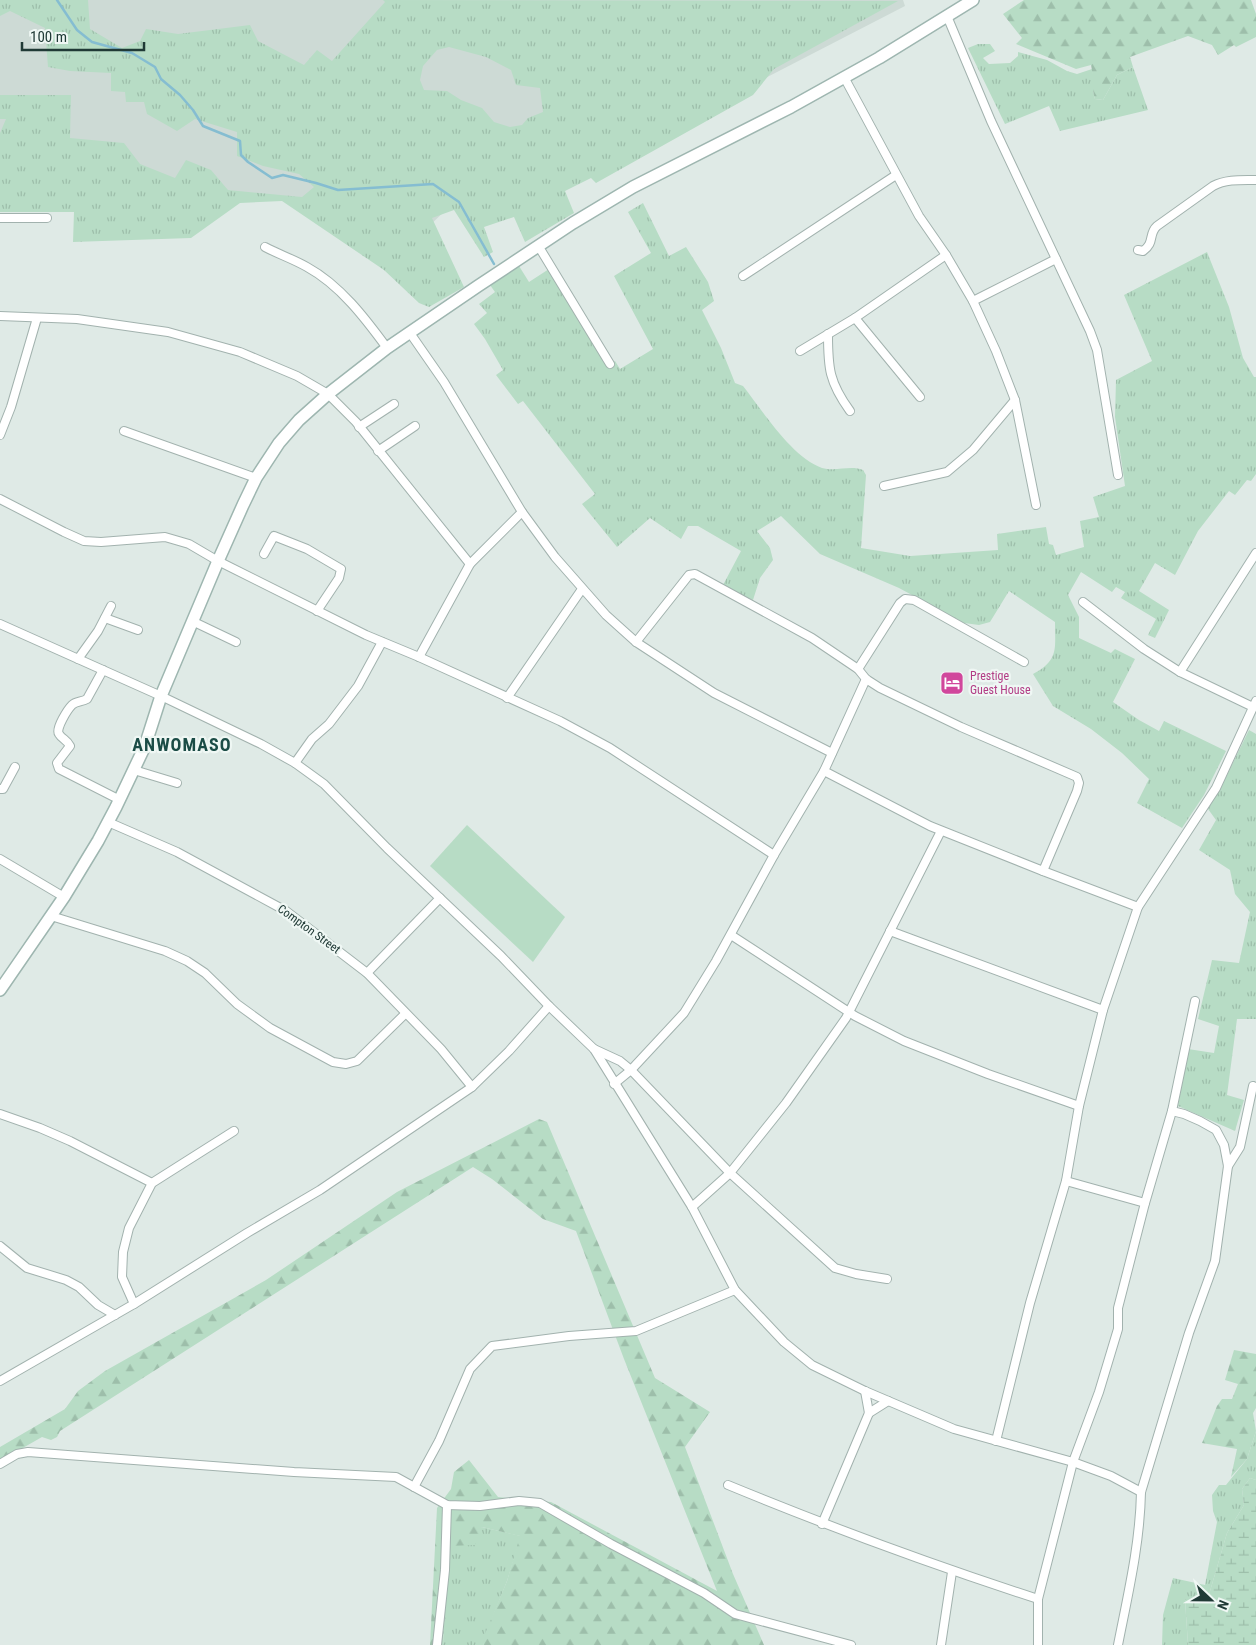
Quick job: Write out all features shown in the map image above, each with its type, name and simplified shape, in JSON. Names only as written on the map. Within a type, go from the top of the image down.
[{"type":"street","points":[[0,988],[64,897],[120,800],[145,746],[162,696],[218,561],[256,478],[288,430],[328,394],[387,348],[573,223],[633,187],[791,107],[904,44],[973,0]]},
{"type":"street","points":[[947,16],[991,120],[1090,331],[1097,350],[1118,475]]},
{"type":"street","points":[[844,77],[919,216],[946,255],[973,301],[996,351],[1016,400],[1036,505]]},
{"type":"street","points":[[743,276],[896,175]]},
{"type":"street","points":[[1138,250],[1143,250],[1150,244],[1154,229],[1157,226],[1213,186],[1220,182],[1231,180],[1256,180]]},
{"type":"street","points":[[0,218],[47,218]]},
{"type":"street","points":[[265,247],[306,266],[340,292],[370,325],[387,348]]},
{"type":"street","points":[[539,247],[610,364]]},
{"type":"street","points":[[800,351],[855,318],[946,255]]},
{"type":"street","points":[[973,301],[1056,259]]},
{"type":"street","points":[[0,316],[77,319],[168,332],[240,352],[297,376],[328,394],[359,427],[470,564]]},
{"type":"street","points":[[0,436],[11,408],[37,318]]},
{"type":"street","points":[[855,318],[920,397]]},
{"type":"street","points":[[410,333],[444,382],[522,512],[555,557],[606,615],[636,642],[722,697],[832,753]]},
{"type":"street","points":[[828,334],[828,362],[831,380],[850,411]]},
{"type":"street","points":[[884,486],[947,472],[974,450],[1016,400]]},
{"type":"street","points":[[359,427],[394,404]]},
{"type":"street","points":[[378,451],[415,426]]},
{"type":"street","points":[[124,431],[256,478]]},
{"type":"street","points":[[0,499],[84,541],[101,542],[172,538],[190,544],[218,561],[317,611],[560,721],[610,748],[774,855]]},
{"type":"street","points":[[419,657],[470,564],[522,512]]},
{"type":"street","points":[[264,554],[274,536],[307,549],[341,569],[339,578],[317,611]]},
{"type":"street","points":[[1180,672],[1256,553]]},
{"type":"street","points":[[636,642],[689,575],[695,574],[812,638],[858,669],[866,680],[880,688],[1077,777],[1080,783],[1043,871]]},
{"type":"street","points":[[507,698],[582,589]]},
{"type":"street","points":[[858,669],[900,603],[905,599],[914,600],[1024,662]]},
{"type":"street","points":[[996,1441],[1030,1303],[1066,1181],[1079,1106],[1103,1010],[1138,906],[1216,788],[1254,704],[1180,672],[1144,649],[1083,602]]},
{"type":"street","points":[[78,659],[98,631],[111,606]]},
{"type":"street","points":[[105,618],[138,630]]},
{"type":"street","points":[[192,621],[236,642]]},
{"type":"street","points":[[0,624],[162,696],[261,744],[324,784],[594,1049],[692,1208],[735,1290],[784,1342],[812,1365],[888,1402],[954,1429],[1073,1462],[1111,1476],[1141,1492]]},
{"type":"street","points":[[295,764],[312,739],[329,724],[358,686],[382,642]]},
{"type":"street","points":[[103,670],[87,699],[72,705],[58,726],[59,734],[70,746],[57,763],[59,769],[120,800]]},
{"type":"street","points":[[614,1084],[631,1070],[684,1013],[732,934],[774,855],[824,771],[866,680]]},
{"type":"street","points":[[0,789],[3,789],[15,767]]},
{"type":"street","points":[[134,770],[178,783]]},
{"type":"street","points":[[824,771],[941,830],[1043,871],[1138,906]]},
{"type":"street","name":"Compton Street","points":[[108,822],[177,852],[286,911],[367,973],[441,1049],[472,1087]]},
{"type":"street","points":[[692,1208],[730,1172],[786,1103],[849,1011],[941,830]]},
{"type":"street","points":[[0,859],[64,897]]},
{"type":"street","points":[[367,973],[440,898]]},
{"type":"street","points":[[51,916],[165,952],[187,961],[205,973],[237,1004],[270,1028],[333,1062],[346,1064],[357,1061],[406,1014]]},
{"type":"street","points":[[890,931],[1103,1010]]},
{"type":"street","points":[[732,934],[849,1011],[904,1041],[988,1074],[1079,1106]]},
{"type":"street","points":[[1038,1645],[1038,1599],[1073,1462],[1118,1329],[1118,1308],[1145,1203],[1172,1111],[1196,1001]]},
{"type":"street","points":[[0,1381],[115,1316],[247,1233],[320,1190],[472,1087],[509,1051],[549,1006]]},
{"type":"street","points":[[594,1049],[620,1061],[631,1070],[730,1172],[835,1268],[856,1274],[887,1279]]},
{"type":"street","points":[[1228,1166],[1240,1147],[1253,1086]]},
{"type":"street","points":[[1118,1645],[1136,1553],[1141,1492],[1189,1334],[1215,1261],[1228,1166],[1224,1145],[1216,1130],[1192,1117],[1172,1111]]},
{"type":"street","points":[[0,1114],[70,1141],[152,1183]]},
{"type":"street","points":[[134,1304],[122,1277],[123,1252],[129,1228],[152,1183],[234,1131]]},
{"type":"street","points":[[1066,1181],[1145,1203]]},
{"type":"street","points":[[0,1246],[27,1268],[79,1286],[98,1305],[115,1316]]},
{"type":"street","points":[[414,1487],[439,1441],[470,1370],[492,1346],[564,1336],[636,1331],[735,1290]]},
{"type":"street","points":[[822,1524],[869,1413],[865,1391]]},
{"type":"street","points":[[869,1413],[888,1402]]},
{"type":"street","points":[[0,1464],[17,1454],[28,1452],[294,1472],[396,1477],[447,1505],[480,1506],[519,1502],[540,1503],[611,1544],[704,1593],[734,1614],[851,1645]]},
{"type":"street","points":[[728,1485],[822,1524],[952,1572],[1038,1599]]},
{"type":"street","points":[[437,1645],[445,1570],[447,1505]]},
{"type":"street","points":[[941,1645],[952,1572]]},
{"type":"shaded area","points":[[0,0],[903,0],[905,6],[475,228],[452,204],[393,261],[281,196],[0,207]]},
{"type":"green space","points":[[0,0],[88,0],[90,29],[122,48],[140,41],[146,29],[178,34],[250,25],[258,41],[304,65],[317,50],[332,61],[385,2],[383,0],[898,1],[774,69],[753,95],[596,183],[591,178],[565,191],[574,213],[525,242],[514,217],[484,227],[493,252],[484,257],[454,210],[432,218],[464,287],[429,307],[419,303],[384,270],[282,201],[240,203],[191,238],[73,242],[74,212],[0,212],[0,133],[6,119],[0,119],[0,95],[71,95],[70,138],[124,143],[140,164],[175,178],[186,160],[211,170],[228,190],[302,197],[314,187],[299,174],[263,166],[237,156],[237,132],[195,119],[177,131],[147,114],[144,102],[126,102],[125,92],[111,91],[111,73],[70,71],[48,67],[45,28],[10,11],[0,16]],"holes":[[[449,47],[486,57],[511,70],[516,85],[540,88],[543,112],[528,118],[522,125],[510,127],[494,122],[482,108],[461,100],[447,91],[424,90],[420,80],[423,66],[437,50]]]},
{"type":"green space","points":[[1024,0],[1251,0],[1256,14],[1256,37],[1236,47],[1234,45],[1218,55],[1212,45],[1188,36],[1130,57],[1133,67],[1117,75],[1103,100],[1095,99],[1091,65],[1076,69],[1016,44],[1022,38],[1003,14]]},
{"type":"green space","points":[[978,44],[990,44],[995,51],[983,58],[989,64],[1010,63],[1018,56],[1018,52],[1047,60],[1067,71],[1077,74],[1092,69],[1095,99],[1103,100],[1117,75],[1133,67],[1148,110],[1060,131],[1049,106],[1005,124],[968,48]]},
{"type":"green space","points":[[643,203],[669,256],[686,247],[708,282],[714,301],[702,310],[721,348],[735,383],[743,386],[778,432],[811,463],[827,469],[853,468],[863,470],[866,475],[861,548],[910,556],[998,550],[997,534],[1046,527],[1049,544],[1053,545],[1056,555],[1084,547],[1080,521],[1099,517],[1093,497],[1125,486],[1115,417],[1116,380],[1152,361],[1124,295],[1207,252],[1229,307],[1243,358],[1254,377],[1256,377],[1256,474],[1251,481],[1247,480],[1235,495],[1229,491],[1198,531],[1175,575],[1155,563],[1139,591],[1169,610],[1155,638],[1148,635],[1156,619],[1121,598],[1125,592],[1116,587],[1112,592],[1081,572],[1068,595],[1079,617],[1079,638],[1111,653],[1115,649],[1135,659],[1113,702],[1159,731],[1164,721],[1226,751],[1204,795],[1182,828],[1137,803],[1149,779],[1122,753],[1091,729],[1053,706],[1033,674],[1047,664],[1054,653],[1055,622],[1009,591],[990,622],[979,625],[964,623],[899,588],[820,554],[781,516],[757,531],[770,548],[773,560],[760,578],[753,600],[722,587],[741,551],[698,526],[688,526],[681,539],[650,518],[617,547],[582,504],[595,494],[523,401],[518,404],[496,375],[503,370],[474,324],[487,313],[479,304],[495,292],[490,285],[519,266],[529,282],[549,269],[607,366],[615,361],[620,369],[653,349],[614,276],[651,253],[628,212]]},
{"type":"green space","points":[[1249,730],[1256,734],[1256,1019],[1237,1019],[1227,1095],[1244,1100],[1235,1131],[1178,1106],[1188,1049],[1214,1053],[1219,1026],[1198,1019],[1212,960],[1239,963],[1250,912],[1235,894],[1230,870],[1199,850],[1216,820],[1208,809]]},
{"type":"green space","points":[[467,825],[565,917],[533,962],[430,866]]},
{"type":"green space","points":[[539,1119],[547,1122],[655,1378],[710,1412],[685,1447],[733,1574],[764,1645],[484,1645],[482,1641],[507,1581],[520,1536],[482,1527],[475,1545],[448,1546],[443,1645],[430,1645],[437,1508],[451,1489],[454,1472],[469,1460],[498,1497],[551,1502],[717,1591],[624,1359],[576,1231],[543,1219],[492,1179],[473,1167],[60,1431],[57,1437],[51,1440],[42,1437],[0,1461],[0,1447],[65,1409],[78,1391],[105,1371],[266,1280],[397,1192]]},
{"type":"green space","points":[[1234,1350],[1256,1354],[1256,1408],[1253,1413],[1256,1431],[1247,1459],[1231,1477],[1237,1449],[1202,1443],[1217,1406],[1222,1399],[1232,1399],[1238,1384],[1225,1380]]},
{"type":"green space","points":[[1256,1431],[1256,1480],[1250,1478],[1242,1489],[1244,1505],[1227,1533],[1208,1598],[1185,1600],[1188,1645],[1162,1645],[1163,1615],[1173,1578],[1205,1585],[1217,1522],[1213,1511],[1212,1495],[1219,1485],[1226,1485],[1247,1459]]},
{"type":"green space","points":[[1250,1478],[1256,1480],[1256,1645],[1188,1645],[1185,1599],[1208,1598],[1227,1533],[1244,1505],[1242,1489]]},
{"type":"green space","points":[[482,1527],[521,1536],[507,1581],[483,1641],[484,1645],[443,1645],[448,1545]]},
{"type":"waterway","points":[[57,0],[77,30],[92,42],[132,53],[155,67],[161,79],[180,95],[193,110],[203,126],[240,141],[241,155],[272,178],[283,175],[338,190],[433,184],[459,202],[494,264]]},
{"type":"place","name":"Prestige Guest House","points":[[952,683]]},
{"type":"district","name":"ANWOMASO","points":[[182,744]]}]
